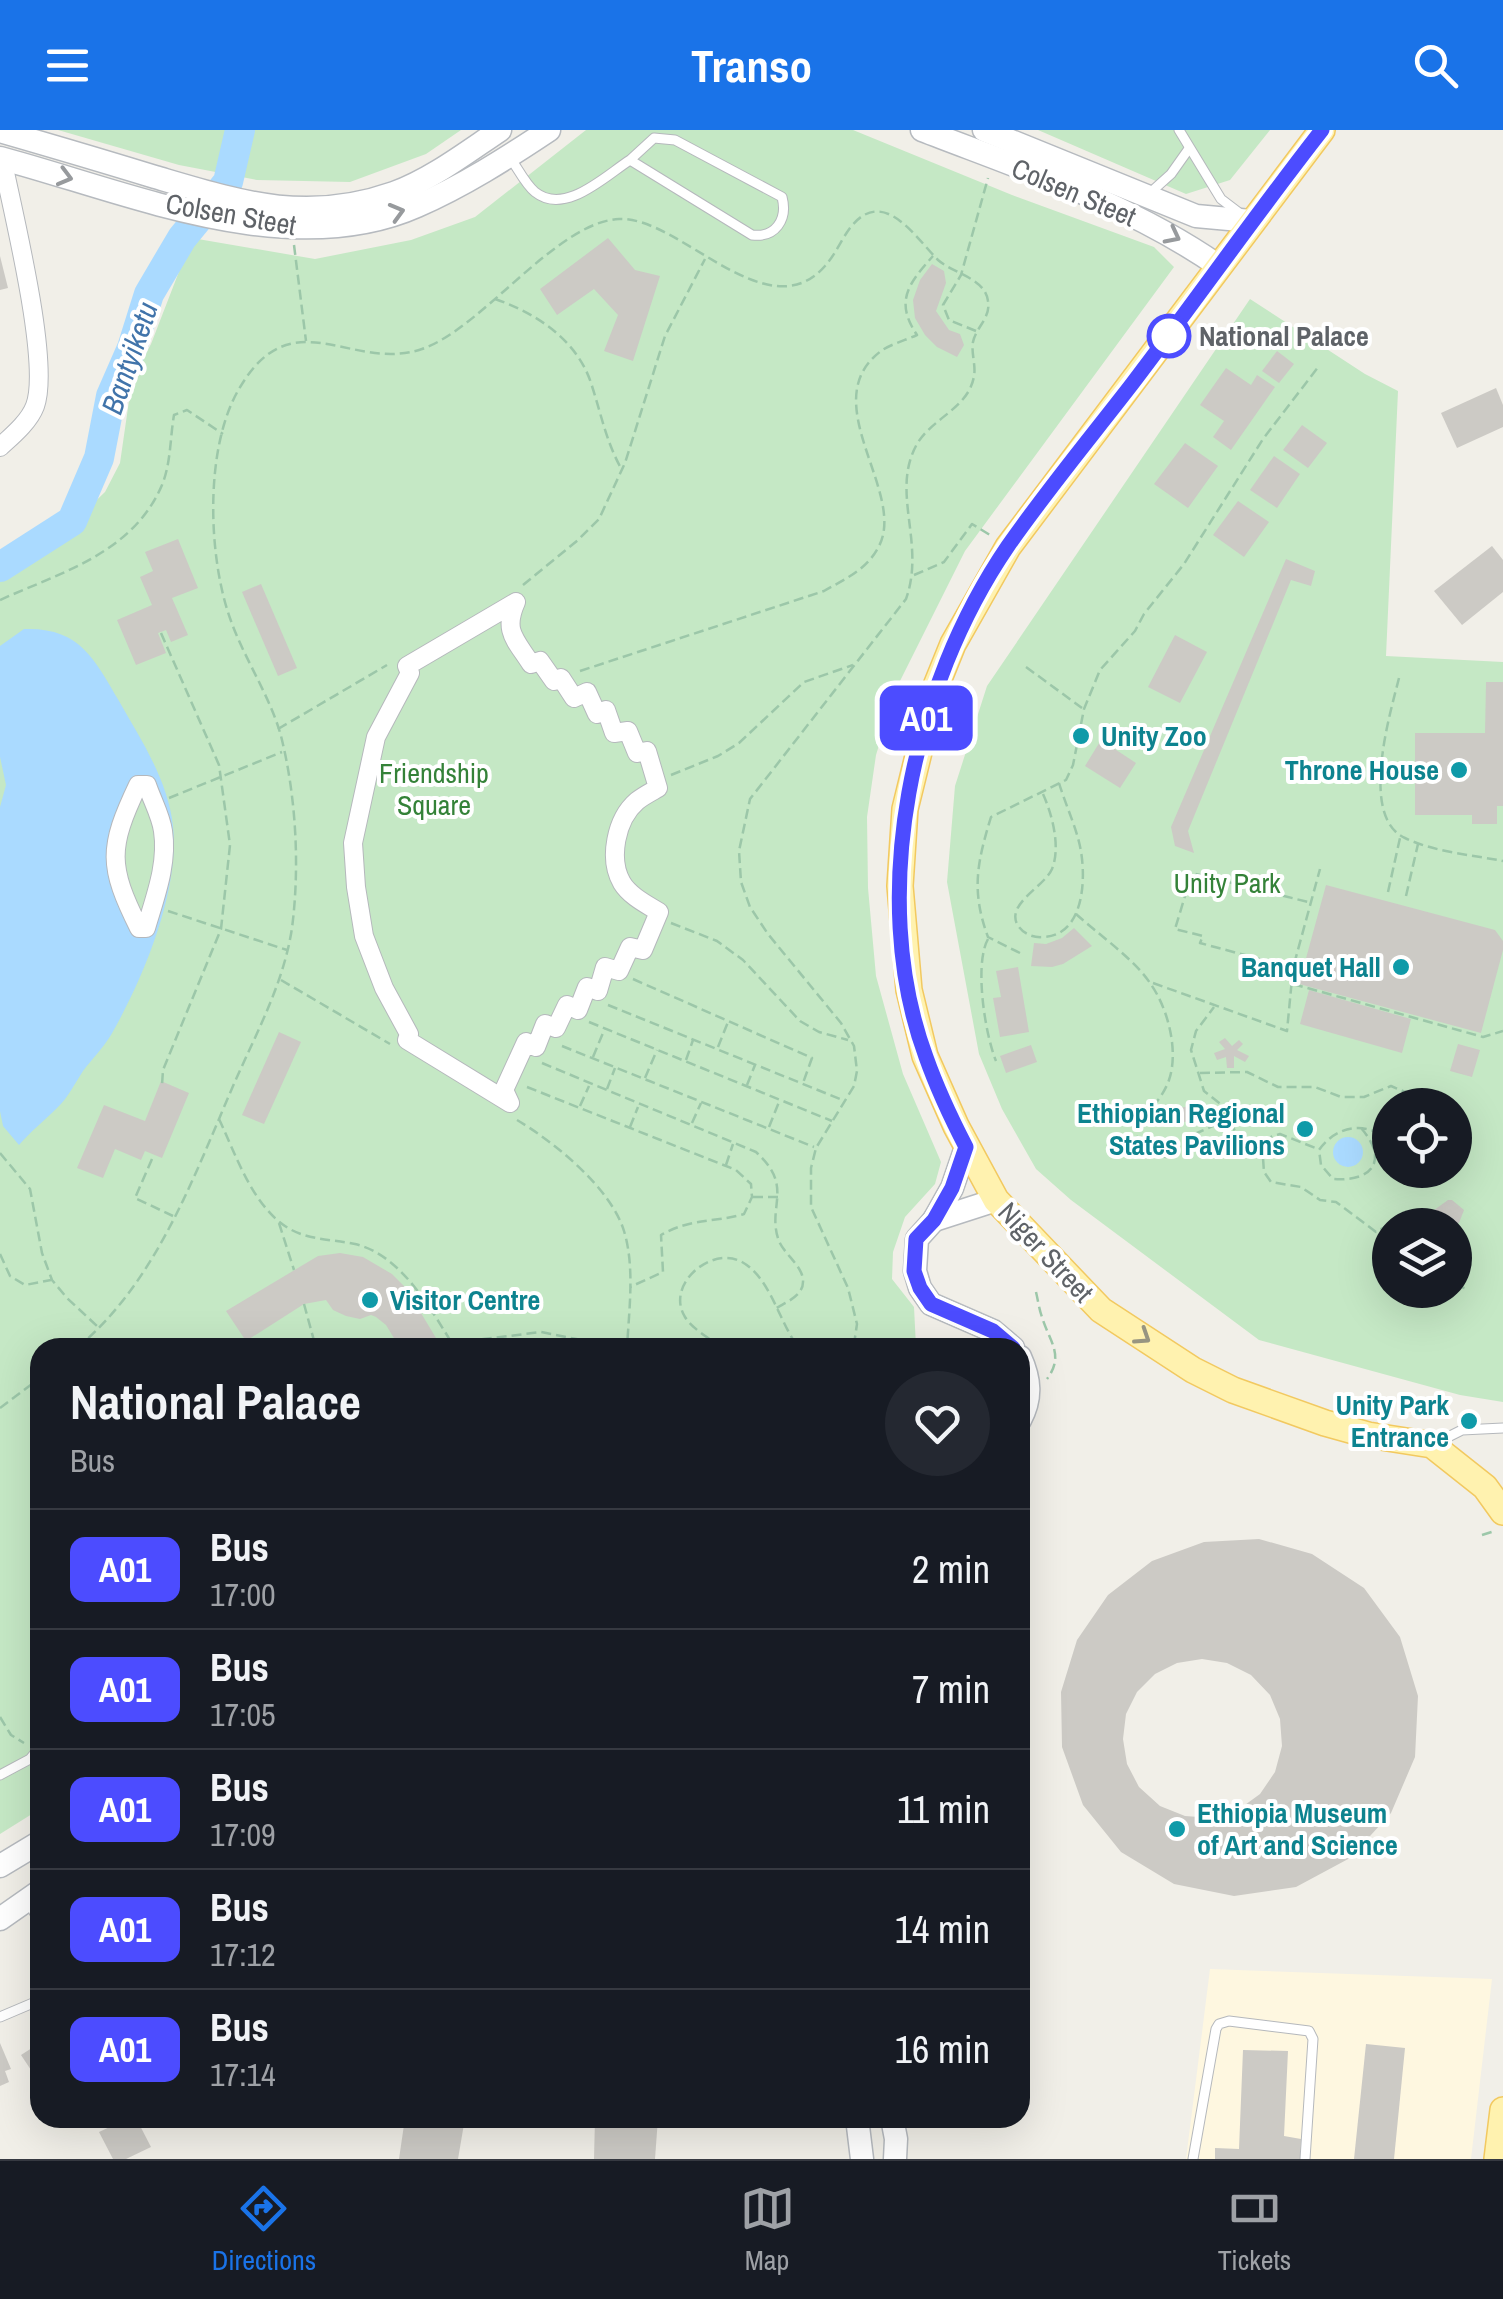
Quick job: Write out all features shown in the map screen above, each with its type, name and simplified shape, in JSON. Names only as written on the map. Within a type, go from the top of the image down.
[{"type":"main road","points":[[0,131],[134,170],[236,211],[328,208],[368,201],[399,191],[433,173],[500,130]]},
{"type":"main road","name":"Colsen Steet","points":[[1,158],[130,195],[236,211],[292,228],[332,228],[414,208],[509,157],[549,130]]},
{"type":"main road","name":"Colsen Steet","points":[[922,130],[1096,198],[1185,242],[1220,267]]},
{"type":"main road","points":[[984,130],[1196,216],[1251,222]]},
{"type":"main road","name":"Niger Street","points":[[1322,130],[1008,546],[953,644],[934,691],[906,809],[900,886],[909,990],[925,1056],[966,1147],[996,1200],[1101,1310],[1193,1370],[1233,1390],[1368,1435],[1432,1445],[1485,1487],[1503,1512]]},
{"type":"main road","points":[[966,1147],[952,1188],[934,1220],[916,1239],[914,1271],[931,1304],[1001,1338]]},
{"type":"main road","points":[[934,1220],[996,1200]]},
{"type":"main road","points":[[0,1866],[30,1848]]},
{"type":"main road","points":[[0,1917],[30,1898]]},
{"type":"main road","points":[[1497,2159],[1503,2110]]},
{"type":"main road","points":[[858,2128],[862,2159]]},
{"type":"main road","points":[[894,2128],[895,2159]]},
{"type":"street","points":[[0,448],[34,407],[39,384],[37,340],[1,158]]},
{"type":"street","points":[[516,602],[508,620],[510,630],[531,664],[540,660],[554,681],[561,678],[574,698],[587,692],[597,714],[606,710],[614,733],[628,731],[637,753],[648,751],[655,780],[658,788],[637,800],[626,814],[616,838],[614,857],[621,882],[636,899],[659,912],[644,950],[630,947],[619,970],[605,967],[598,991],[587,988],[578,1010],[567,1005],[556,1028],[546,1024],[536,1047],[526,1042],[504,1090],[510,1104],[408,1040],[409,1034],[384,988],[364,936],[353,843],[376,737],[410,673],[406,666],[516,602]]},
{"type":"street","points":[[138,785],[147,785],[163,830],[163,864],[146,928],[140,928],[121,891],[115,860],[118,828],[138,785]]},
{"type":"lane","points":[[1178,130],[1221,199],[1251,222]]},
{"type":"lane","points":[[509,157],[535,192],[551,200],[571,198],[630,160],[654,138],[674,140],[773,190],[782,197],[782,217],[775,231],[766,236],[752,235],[630,160]]},
{"type":"lane","points":[[1146,195],[1171,174],[1188,150]]},
{"type":"lane","points":[[1432,1445],[1462,1430],[1503,1428]]},
{"type":"lane","points":[[0,1775],[30,1760]]},
{"type":"lane","points":[[0,2017],[30,2004]]},
{"type":"lane","points":[[1192,2159],[1216,2029],[1218,2024],[1229,2021],[1308,2031],[1313,2039],[1305,2159]]},
{"type":"path","points":[[978,331],[949,320],[944,304],[961,275],[994,158]]},
{"type":"path","points":[[292,228],[306,340]]},
{"type":"path","points":[[561,678],[824,591],[861,570],[880,546],[886,516],[856,422],[858,392],[866,370],[880,351],[917,335],[906,319],[905,299],[912,280],[934,255]]},
{"type":"path","points":[[511,593],[599,519],[622,470],[665,336],[706,258]]},
{"type":"path","points":[[494,299],[526,309],[555,331],[579,357],[609,447],[622,470]]},
{"type":"path","points":[[1020,953],[988,937],[980,916],[975,884],[991,817],[1066,780],[1073,765],[1084,709],[1100,670],[1135,632],[1144,614],[1184,564],[1263,440],[1319,366]]},
{"type":"path","points":[[0,600],[98,558],[146,514],[163,484],[174,416],[187,410],[223,434]]},
{"type":"path","points":[[914,575],[944,562],[972,524],[1008,546]]},
{"type":"path","points":[[161,633],[212,744],[221,777],[230,845],[221,929],[163,1070],[162,1086]]},
{"type":"path","points":[[278,729],[394,661]]},
{"type":"path","points":[[655,780],[718,756],[740,743],[804,682],[855,665]]},
{"type":"path","points":[[1026,668],[1084,709]]},
{"type":"path","points":[[1399,678],[1382,746],[1381,798],[1388,821],[1400,837],[1503,862]]},
{"type":"path","points":[[167,799],[283,752]]},
{"type":"path","points":[[1042,792],[1055,836],[1054,865],[1044,881],[1018,904],[1014,914],[1018,926],[1029,936],[1044,937],[1072,924],[1082,892],[1080,845],[1059,783]]},
{"type":"path","points":[[1388,892],[1400,837]]},
{"type":"path","points":[[1406,896],[1418,843]]},
{"type":"path","points":[[1076,914],[1150,982],[1286,1031],[1293,968],[1320,868]]},
{"type":"path","points":[[1293,968],[1200,943],[1203,936],[1175,929],[1192,872],[1310,903]]},
{"type":"path","points":[[163,910],[287,950]]},
{"type":"path","points":[[657,918],[716,941],[743,960],[800,1021],[819,1032],[851,1041]]},
{"type":"path","points":[[988,937],[982,949],[981,974],[996,1061]]},
{"type":"path","points":[[605,967],[812,1058],[802,1084]]},
{"type":"path","points":[[280,980],[392,1045]]},
{"type":"path","points":[[1150,982],[1170,1035],[1173,1064],[1169,1082],[1135,1131],[1137,1141],[1150,1155],[1166,1157],[1197,1133],[1227,1120],[1232,1113],[1204,1090],[1191,1050],[1196,1031],[1214,1007]]},
{"type":"path","points":[[1292,984],[1484,1037],[1503,1031]]},
{"type":"path","points":[[584,996],[845,1102]]},
{"type":"path","points":[[564,1012],[833,1122]]},
{"type":"path","points":[[717,1049],[728,1020]]},
{"type":"path","points":[[592,1058],[604,1028]]},
{"type":"path","points":[[540,1037],[816,1148]]},
{"type":"path","points":[[685,1061],[693,1040]]},
{"type":"path","points":[[644,1079],[657,1050]]},
{"type":"path","points":[[520,1054],[734,1142],[756,1152],[771,1165],[780,1197],[776,1230],[780,1244],[804,1283],[800,1294],[776,1308]]},
{"type":"path","points":[[746,1086],[755,1065]]},
{"type":"path","points":[[606,1090],[615,1067]]},
{"type":"path","points":[[1198,1072],[1248,1072],[1278,1087],[1314,1087],[1342,1097],[1372,1094]]},
{"type":"path","points":[[508,1079],[736,1170],[750,1184],[752,1197],[744,1214],[682,1223],[661,1235],[663,1272],[630,1287]]},
{"type":"path","points":[[580,1108],[590,1084]]},
{"type":"path","points":[[768,1128],[780,1100]]},
{"type":"path","points":[[692,1124],[701,1102]]},
{"type":"path","points":[[629,1128],[639,1104]]},
{"type":"path","points":[[513,1117],[583,1172],[608,1199],[624,1231],[630,1287],[625,1338]]},
{"type":"path","points":[[219,1119],[259,1200],[278,1221],[302,1236],[374,1251],[395,1266],[449,1338]]},
{"type":"path","points":[[1227,1120],[1242,1142],[1262,1144],[1280,1134],[1319,1150]]},
{"type":"path","points":[[1361,1128],[1374,1142],[1375,1163],[1366,1176],[1333,1179],[1321,1165],[1319,1150],[1328,1138],[1341,1129],[1361,1128],[1372,1129]]},
{"type":"path","points":[[726,1166],[734,1142]]},
{"type":"path","points":[[1262,1144],[1264,1172],[1271,1182],[1301,1187],[1320,1200],[1336,1202],[1372,1229]]},
{"type":"path","points":[[0,1154],[30,1190],[42,1253],[52,1280],[98,1326]]},
{"type":"path","points":[[152,1159],[134,1198],[175,1216]]},
{"type":"path","points":[[752,1197],[780,1197]]},
{"type":"path","points":[[278,1221],[294,1270]]},
{"type":"path","points":[[0,1254],[10,1276],[25,1285],[52,1280]]},
{"type":"path","points":[[707,1338],[682,1314],[682,1294],[688,1277],[704,1262],[720,1257],[742,1262],[762,1281],[793,1338]]},
{"type":"path","points":[[1036,1292],[1042,1320],[1055,1344],[1056,1368],[1041,1387]]},
{"type":"path","points":[[304,1304],[313,1338]]},
{"type":"path","points":[[501,1338],[541,1332],[572,1338]]},
{"type":"path","points":[[0,1408],[30,1387]]},
{"type":"path","points":[[0,1717],[12,1735],[25,1744]]},
{"type":"shaded area","points":[[1210,1969],[1492,1979],[1471,2159],[1186,2159]]},
{"type":"green space","points":[[58,130],[461,130],[426,154],[350,182],[257,180],[179,165]]},
{"type":"green space","name":"Friendship Square","points":[[586,130],[853,130],[1154,247],[1174,267],[965,551],[897,687],[876,755],[867,817],[868,888],[876,976],[903,1074],[941,1162],[935,1184],[905,1217],[893,1252],[892,1279],[914,1307],[916,1338],[30,1338],[30,1815],[0,1834],[0,575],[43,552],[105,492],[120,463],[132,380],[151,344],[192,238],[315,259],[411,240],[475,217]]},
{"type":"green space","points":[[1038,130],[1270,130],[1230,180],[1186,194]]},
{"type":"green space","name":"Unity Park","points":[[1250,299],[1398,391],[1386,656],[1503,662],[1503,1402],[1460,1395],[1259,1340],[1071,1200],[1036,1169],[1002,1109],[979,1054],[947,882],[955,786],[987,686]]},
{"type":"water","points":[[24,629],[59,633],[83,648],[101,671],[152,761],[170,809],[174,851],[157,934],[111,1035],[65,1100],[19,1145],[3,1126],[0,1111],[0,807],[6,785],[0,757],[0,646]],"holes":[[[138,785],[163,830],[140,928],[115,859]]]},
{"type":"water","points":[[1348,1137],[1359,1141],[1363,1152],[1359,1163],[1348,1167],[1337,1163],[1333,1152],[1337,1141]]},
{"type":"building","points":[[608,238],[635,270],[660,276],[633,361],[604,351],[618,315],[594,289],[557,315],[540,289]]},
{"type":"building","points":[[0,256],[8,288],[0,290]]},
{"type":"building","points":[[932,264],[944,271],[946,283],[936,311],[949,330],[960,334],[964,345],[957,357],[937,347],[915,318],[913,300],[920,280]]},
{"type":"building","points":[[1277,351],[1294,364],[1279,383],[1262,371]]},
{"type":"building","points":[[1226,368],[1251,385],[1257,375],[1275,387],[1231,450],[1213,437],[1224,421],[1200,405]]},
{"type":"building","points":[[1496,388],[1503,405],[1503,427],[1457,448],[1441,413]]},
{"type":"building","points":[[1302,425],[1327,443],[1308,468],[1283,450]]},
{"type":"building","points":[[1185,443],[1218,466],[1188,508],[1154,484]]},
{"type":"building","points":[[1274,456],[1300,474],[1277,508],[1250,490]]},
{"type":"building","points":[[1238,501],[1269,522],[1244,557],[1213,535]]},
{"type":"building","points":[[178,539],[198,588],[172,598],[188,635],[171,642],[166,630],[158,633],[166,653],[136,665],[117,620],[152,605],[140,577],[153,571],[145,552]]},
{"type":"building","points":[[1492,546],[1503,560],[1503,592],[1462,625],[1434,591]]},
{"type":"building","points":[[1286,559],[1315,571],[1311,586],[1291,580],[1188,831],[1194,853],[1175,846],[1171,827]]},
{"type":"building","points":[[261,584],[297,668],[278,676],[242,592]]},
{"type":"building","points":[[1175,635],[1207,652],[1180,703],[1148,687]]},
{"type":"building","name":"Throne House","points":[[1486,682],[1503,682],[1503,806],[1497,806],[1497,824],[1472,824],[1472,815],[1415,815],[1415,733],[1485,733]]},
{"type":"building","points":[[1101,740],[1136,763],[1120,788],[1085,766]]},
{"type":"building","name":"Banquet Hall","points":[[1326,885],[1495,930],[1503,941],[1503,950],[1481,1033],[1299,984]]},
{"type":"building","points":[[1074,928],[1092,946],[1063,964],[1031,966],[1034,943],[1046,944],[1062,938]]},
{"type":"building","points":[[1018,967],[1029,1032],[1000,1037],[993,998],[1001,997],[996,971]]},
{"type":"building","points":[[1309,990],[1411,1019],[1402,1053],[1300,1024]]},
{"type":"building","points":[[279,1032],[301,1042],[264,1124],[242,1115]]},
{"type":"building","points":[[1225,1038],[1232,1046],[1239,1040],[1243,1044],[1237,1050],[1249,1056],[1245,1062],[1234,1056],[1234,1068],[1227,1068],[1226,1057],[1217,1060],[1214,1053],[1225,1049],[1219,1042]]},
{"type":"building","points":[[1458,1044],[1480,1050],[1472,1077],[1450,1071]]},
{"type":"building","points":[[1031,1045],[1037,1062],[1006,1073],[1000,1056]]},
{"type":"building","points":[[161,1081],[189,1093],[162,1158],[145,1151],[141,1160],[115,1149],[103,1178],[77,1168],[104,1105],[145,1121]]},
{"type":"building","points":[[1189,1106],[1193,1120],[1176,1124],[1172,1110]]},
{"type":"building","points":[[1452,1200],[1462,1208],[1437,1208]]},
{"type":"building","name":"Visitor Centre","points":[[340,1253],[363,1257],[392,1274],[406,1288],[436,1338],[394,1338],[376,1317],[346,1316],[333,1310],[326,1300],[304,1304],[251,1338],[244,1338],[226,1311],[318,1256]]},
{"type":"building","points":[[1259,1539],[1312,1554],[1364,1588],[1400,1637],[1418,1696],[1415,1757],[1391,1813],[1350,1858],[1296,1887],[1234,1896],[1174,1884],[1121,1852],[1083,1805],[1062,1747],[1061,1692],[1077,1640],[1108,1595],[1152,1561],[1204,1542]],"holes":[[[1202,1659],[1227,1663],[1251,1675],[1270,1695],[1280,1719],[1282,1746],[1275,1772],[1260,1794],[1238,1810],[1212,1818],[1185,1816],[1160,1806],[1139,1787],[1127,1764],[1123,1739],[1126,1714],[1137,1692],[1155,1674],[1177,1663]]]},
{"type":"building","points":[[0,2043],[11,2069],[5,2071],[9,2082],[0,2086]]},
{"type":"building","points":[[1366,2044],[1405,2048],[1394,2159],[1354,2159]]},
{"type":"building","points":[[30,2049],[30,2068],[21,2055]]},
{"type":"building","points":[[1243,2050],[1288,2051],[1284,2136],[1301,2139],[1300,2159],[1215,2159],[1215,2148],[1239,2149]]},
{"type":"building","points":[[108,2128],[141,2128],[151,2147],[126,2159],[113,2159],[99,2132]]},
{"type":"building","points":[[404,2128],[463,2128],[458,2159],[399,2159]]},
{"type":"building","points":[[595,2128],[657,2128],[655,2159],[594,2159]]},
{"type":"waterway","name":"Bantyiketu","points":[[0,567],[72,521],[99,458],[111,396],[149,294],[182,238],[228,182],[240,130]]},
{"type":"bus line","name":"A01","points":[[1004,1338],[931,1304],[914,1271],[916,1239],[934,1220],[952,1188],[966,1147],[925,1056],[909,990],[903,941],[900,886],[906,809],[918,748],[934,691],[953,644],[1008,546],[1322,130]]},
{"type":"place","name":"National Palace","points":[[1169,336]]},
{"type":"place","name":"Unity Zoo","points":[[1081,736]]},
{"type":"place","name":"Throne House","points":[[1459,770]]},
{"type":"place","name":"Banquet Hall","points":[[1401,967]]},
{"type":"place","name":"Ethiopian Regional States Pavilions","points":[[1305,1129]]},
{"type":"place","name":"Visitor Centre","points":[[370,1300]]},
{"type":"place","name":"Unity Park Entrance","points":[[1469,1421]]},
{"type":"place","name":"Ethiopia Museum of Art and Science","points":[[1177,1829]]}]
